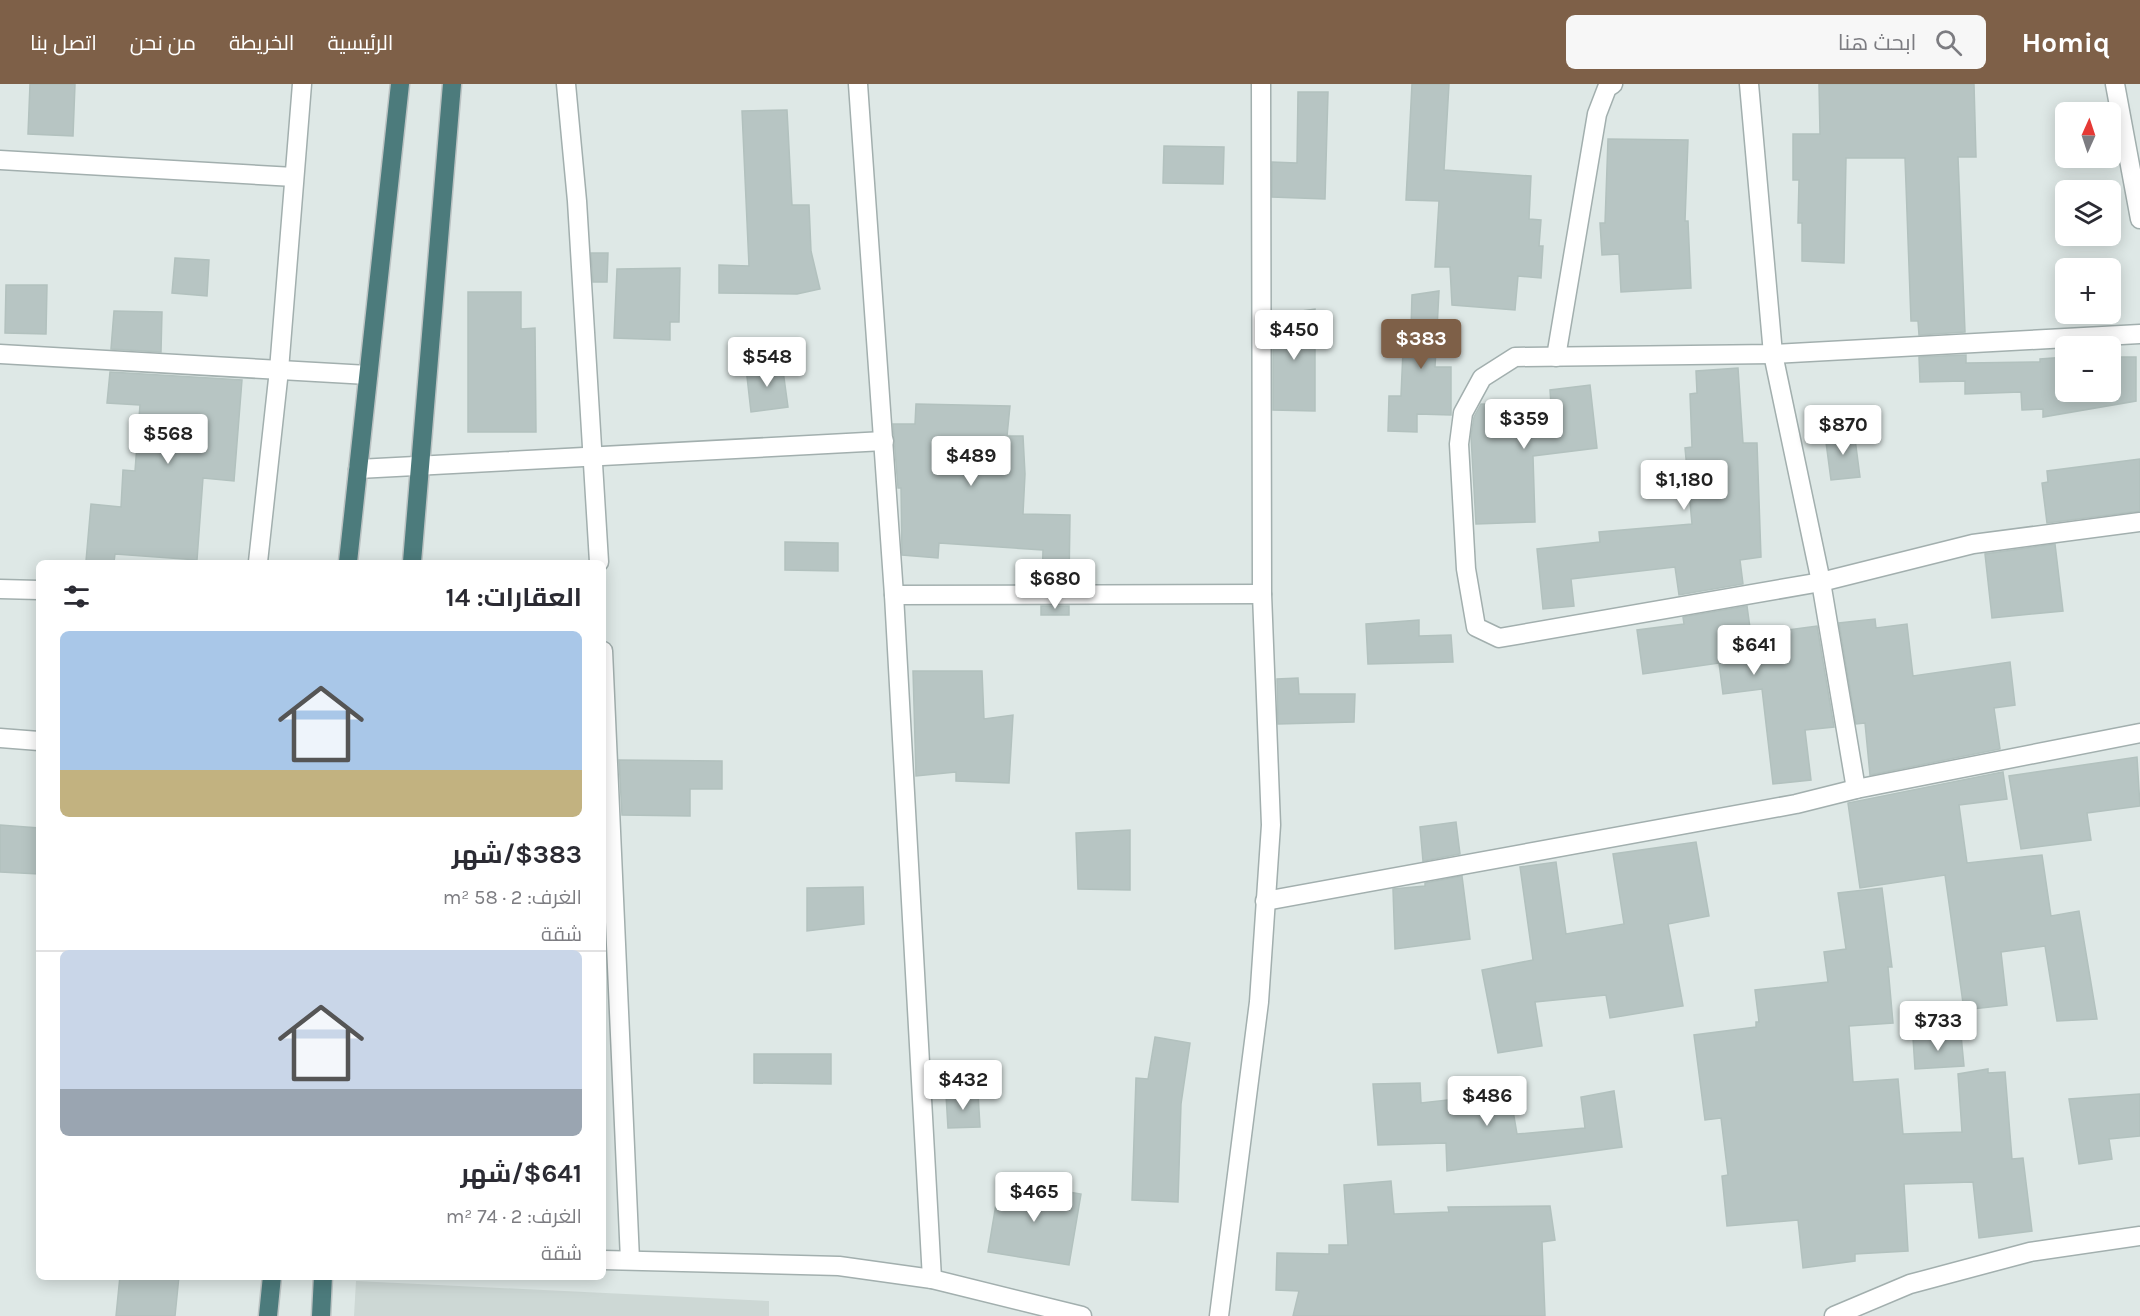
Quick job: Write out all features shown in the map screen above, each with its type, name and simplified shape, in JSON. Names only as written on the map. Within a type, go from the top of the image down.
[{"type":"highway","points":[[348,560],[400,84]]},
{"type":"highway","points":[[412,560],[452,84]]},
{"type":"highway","points":[[268,1316],[272,1280]]},
{"type":"highway","points":[[321,1316],[323,1280]]},
{"type":"street","points":[[258,560],[279,369],[302,84]]},
{"type":"street","points":[[566,84],[578,212],[599,560]]},
{"type":"street","points":[[858,84],[894,595],[932,1279]]},
{"type":"street","points":[[1219,1316],[1259,1002],[1271,825],[1262,594],[1261,84]]},
{"type":"street","points":[[1556,357],[1597,114],[1607,88],[1613,84]]},
{"type":"street","points":[[1749,84],[1773,354],[1821,582],[1856,789]]},
{"type":"street","points":[[2115,84],[2140,219]]},
{"type":"street","points":[[0,160],[294,177]]},
{"type":"street","points":[[2140,334],[1773,354],[1515,357],[1499,365],[1482,378],[1463,413],[1459,444],[1464,547],[1476,627],[1499,638],[1821,582],[1973,544],[2140,522]]},
{"type":"street","points":[[0,354],[368,375]]},
{"type":"street","points":[[358,469],[884,441]]},
{"type":"street","points":[[0,589],[36,590]]},
{"type":"street","points":[[894,595],[1262,594]]},
{"type":"street","points":[[606,719],[630,1260]]},
{"type":"street","points":[[1265,901],[1796,804],[1856,789],[2140,733]]},
{"type":"street","points":[[0,738],[36,741]]},
{"type":"street","points":[[1834,1316],[1910,1284],[2030,1252],[2140,1236]]},
{"type":"street","points":[[606,1260],[839,1266],[932,1279],[1082,1316]]},
{"type":"shaded area","points":[[356,1281],[769,1301],[769,1316],[354,1316]]},
{"type":"building","points":[[30,84],[75,84],[73,136],[28,134]]},
{"type":"building","points":[[1412,84],[1449,84],[1444,170],[1531,176],[1529,219],[1541,220],[1539,246],[1543,246],[1541,278],[1518,276],[1515,310],[1452,305],[1450,267],[1435,267],[1439,201],[1406,200]]},
{"type":"building","points":[[1819,84],[1974,84],[1976,157],[1958,157],[1965,332],[1919,335],[1918,321],[1911,321],[1905,158],[1846,158],[1844,263],[1802,261],[1802,223],[1798,223],[1799,180],[1793,180],[1793,134],[1820,134]]},
{"type":"building","points":[[1298,92],[1328,92],[1325,199],[1272,197],[1272,162],[1297,163]]},
{"type":"building","points":[[787,110],[792,205],[809,205],[811,251],[820,289],[797,294],[719,293],[719,265],[749,266],[742,111]]},
{"type":"building","points":[[1608,139],[1688,140],[1685,221],[1688,221],[1691,288],[1621,292],[1619,254],[1602,255],[1600,223],[1605,223]]},
{"type":"building","points":[[1164,146],[1224,147],[1223,184],[1163,183]]},
{"type":"building","points":[[591,253],[608,253],[607,282],[593,282]]},
{"type":"building","points":[[175,258],[209,260],[207,296],[172,293]]},
{"type":"building","points":[[680,268],[679,322],[670,322],[670,340],[614,338],[617,269]]},
{"type":"building","points":[[6,285],[47,285],[46,334],[5,333]]},
{"type":"building","points":[[1439,291],[1435,367],[1451,367],[1451,415],[1417,414],[1417,432],[1388,431],[1389,396],[1401,396],[1404,328],[1411,329],[1412,295]]},
{"type":"building","points":[[468,292],[521,292],[521,329],[535,328],[536,432],[468,432]]},
{"type":"building","points":[[1315,309],[1315,411],[1273,410],[1273,315]]},
{"type":"building","points":[[114,311],[162,312],[161,352],[111,349]]},
{"type":"building","points":[[1966,355],[1966,363],[2040,362],[2040,359],[2055,358],[2055,402],[2121,402],[2121,357],[2136,357],[2136,401],[2043,417],[2043,409],[2022,410],[2021,392],[1965,394],[1965,381],[1920,382],[1919,357]]},
{"type":"building","points":[[782,363],[788,407],[751,412],[746,368]]},
{"type":"building","points":[[1738,368],[1743,443],[1757,443],[1761,557],[1740,560],[1743,584],[1679,595],[1675,567],[1571,579],[1574,606],[1543,609],[1537,549],[1600,542],[1599,532],[1692,524],[1685,448],[1692,447],[1690,394],[1697,393],[1696,371]]},
{"type":"building","points":[[110,372],[242,380],[234,481],[203,478],[197,560],[115,554],[114,560],[86,560],[91,504],[121,507],[123,470],[135,471],[140,405],[107,403]]},
{"type":"building","points":[[1590,385],[1597,448],[1533,456],[1535,522],[1476,524],[1471,436],[1474,417],[1481,404],[1551,405],[1550,390]]},
{"type":"building","points":[[916,404],[1010,406],[1007,436],[1023,436],[1025,474],[1023,514],[1070,515],[1069,583],[1042,583],[1043,550],[939,543],[938,558],[902,555],[901,488],[898,488],[893,424],[915,424]]},
{"type":"building","points":[[1854,431],[1860,477],[1831,480],[1825,435]]},
{"type":"building","points":[[2140,459],[2140,511],[2047,523],[2042,483],[2048,482],[2047,471]]},
{"type":"building","points":[[785,542],[838,543],[838,571],[785,570]]},
{"type":"building","points":[[2055,544],[2063,611],[1992,618],[1985,554]]},
{"type":"building","points":[[1041,606],[1069,606],[1069,615],[1041,615]]},
{"type":"building","points":[[1747,606],[1751,635],[1817,626],[1834,727],[1805,730],[1811,780],[1773,784],[1762,689],[1723,694],[1719,663],[1643,674],[1637,630],[1684,624],[1683,617]]},
{"type":"building","points":[[1875,619],[1876,628],[1907,624],[1913,676],[2010,662],[2015,705],[1994,708],[2000,749],[1870,775],[1865,723],[1856,724],[1839,623]]},
{"type":"building","points":[[1419,620],[1419,636],[1451,635],[1453,662],[1368,664],[1366,624]]},
{"type":"building","points":[[913,671],[982,671],[984,719],[1013,715],[1009,783],[956,781],[956,772],[916,776]]},
{"type":"building","points":[[1298,678],[1299,694],[1355,694],[1354,722],[1278,724],[1277,679]]},
{"type":"building","points":[[2137,757],[2140,806],[2087,813],[2091,840],[2021,849],[2009,776]]},
{"type":"building","points":[[619,760],[722,761],[722,789],[690,789],[690,816],[622,815]]},
{"type":"building","points":[[2003,772],[2007,799],[1959,805],[1967,863],[2042,855],[2051,916],[2079,911],[2097,1019],[2057,1021],[2045,946],[2001,952],[2007,1005],[1964,1010],[1945,875],[1860,888],[1848,803]]},
{"type":"building","points":[[1456,822],[1460,854],[1423,861],[1420,827]]},
{"type":"building","points":[[0,825],[36,828],[36,874],[0,872]]},
{"type":"building","points":[[1130,830],[1130,890],[1078,889],[1076,833]]},
{"type":"building","points":[[1696,842],[1709,916],[1668,924],[1683,1006],[1610,1018],[1606,995],[1535,1002],[1542,1046],[1498,1053],[1482,970],[1533,960],[1520,867],[1556,862],[1566,934],[1624,924],[1613,854]]},
{"type":"building","points":[[1462,876],[1470,939],[1395,949],[1393,889],[1425,886],[1425,883]]},
{"type":"building","points":[[863,887],[864,924],[807,931],[807,888]]},
{"type":"building","points":[[1882,888],[1892,967],[1888,967],[1893,1023],[1849,1026],[1853,1082],[1898,1079],[1903,1134],[1962,1132],[1958,1074],[1988,1069],[1988,1073],[2005,1072],[2012,1159],[2023,1158],[2032,1231],[1979,1238],[1973,1182],[1904,1184],[1908,1251],[1855,1254],[1855,1261],[1803,1268],[1798,1220],[1727,1226],[1722,1176],[1728,1175],[1721,1118],[1705,1120],[1694,1035],[1756,1027],[1756,1022],[1759,1022],[1755,990],[1828,982],[1824,952],[1846,949],[1838,893]]},
{"type":"building","points":[[1961,1035],[1964,1066],[1915,1069],[1913,1038]]},
{"type":"building","points":[[1155,1037],[1190,1043],[1181,1104],[1178,1202],[1132,1200],[1136,1078],[1148,1079]]},
{"type":"building","points":[[754,1054],[831,1054],[831,1084],[754,1083]]},
{"type":"building","points":[[1420,1083],[1421,1103],[1510,1093],[1517,1134],[1585,1128],[1581,1097],[1614,1091],[1622,1147],[1447,1171],[1446,1143],[1378,1145],[1373,1084]]},
{"type":"building","points":[[978,1093],[980,1127],[948,1128],[946,1095]]},
{"type":"building","points":[[2140,1094],[2140,1136],[2109,1139],[2112,1159],[2079,1164],[2069,1099]]},
{"type":"building","points":[[1000,1180],[1081,1194],[1069,1265],[988,1252]]},
{"type":"building","points":[[1391,1181],[1394,1214],[1449,1212],[1448,1207],[1550,1206],[1555,1240],[1542,1242],[1545,1316],[1293,1316],[1299,1291],[1276,1290],[1277,1253],[1329,1254],[1329,1245],[1348,1245],[1344,1185]]},
{"type":"building","points":[[120,1280],[179,1280],[175,1316],[116,1316]]}]
